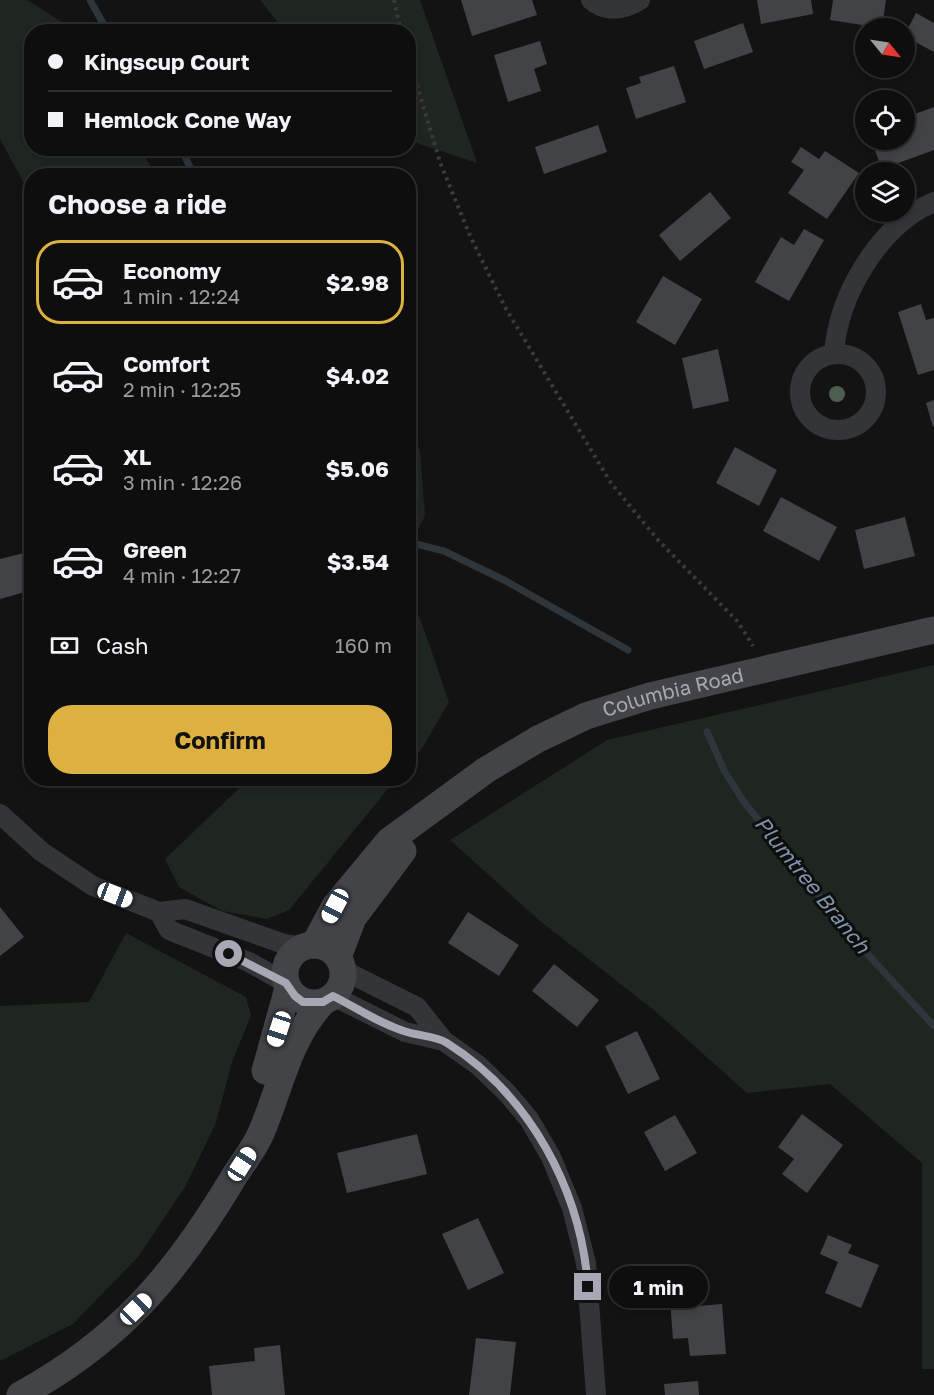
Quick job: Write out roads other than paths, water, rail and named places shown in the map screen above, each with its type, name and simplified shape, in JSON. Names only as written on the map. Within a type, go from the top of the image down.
[{"type":"street","points":[[591,0],[609,9],[625,8],[640,0]]},
{"type":"street","points":[[834,354],[836,329],[862,272],[879,246],[901,224],[934,202]]},
{"type":"street","name":"Columbia Road","points":[[325,955],[434,809],[486,770],[538,739],[586,716],[650,696],[934,630]]},
{"type":"street","points":[[0,814],[42,852],[84,881],[159,912],[185,909],[284,944],[325,955],[417,1007],[444,1041],[478,1065],[507,1093],[529,1119],[555,1166],[572,1208],[586,1263],[596,1395]]},
{"type":"street","points":[[159,912],[169,930],[249,962],[287,986],[303,1002],[328,999],[405,1032],[444,1041]]},
{"type":"street","points":[[232,1178],[243,1130],[269,1060],[287,986],[285,974],[290,958],[325,955]]},
{"type":"street","points":[[20,1395],[84,1355],[152,1294],[180,1261],[260,1136],[297,1036],[339,988],[325,955]]},
{"type":"waterway","name":"Plumtree Branch","points":[[90,0],[104,24]]},
{"type":"waterway","name":"Plumtree Branch","points":[[185,156],[190,168]]},
{"type":"waterway","name":"Plumtree Branch","points":[[416,544],[444,551],[504,580],[628,650]]},
{"type":"waterway","name":"Plumtree Branch","points":[[707,732],[725,772],[744,802],[859,945],[934,1026]]}]
